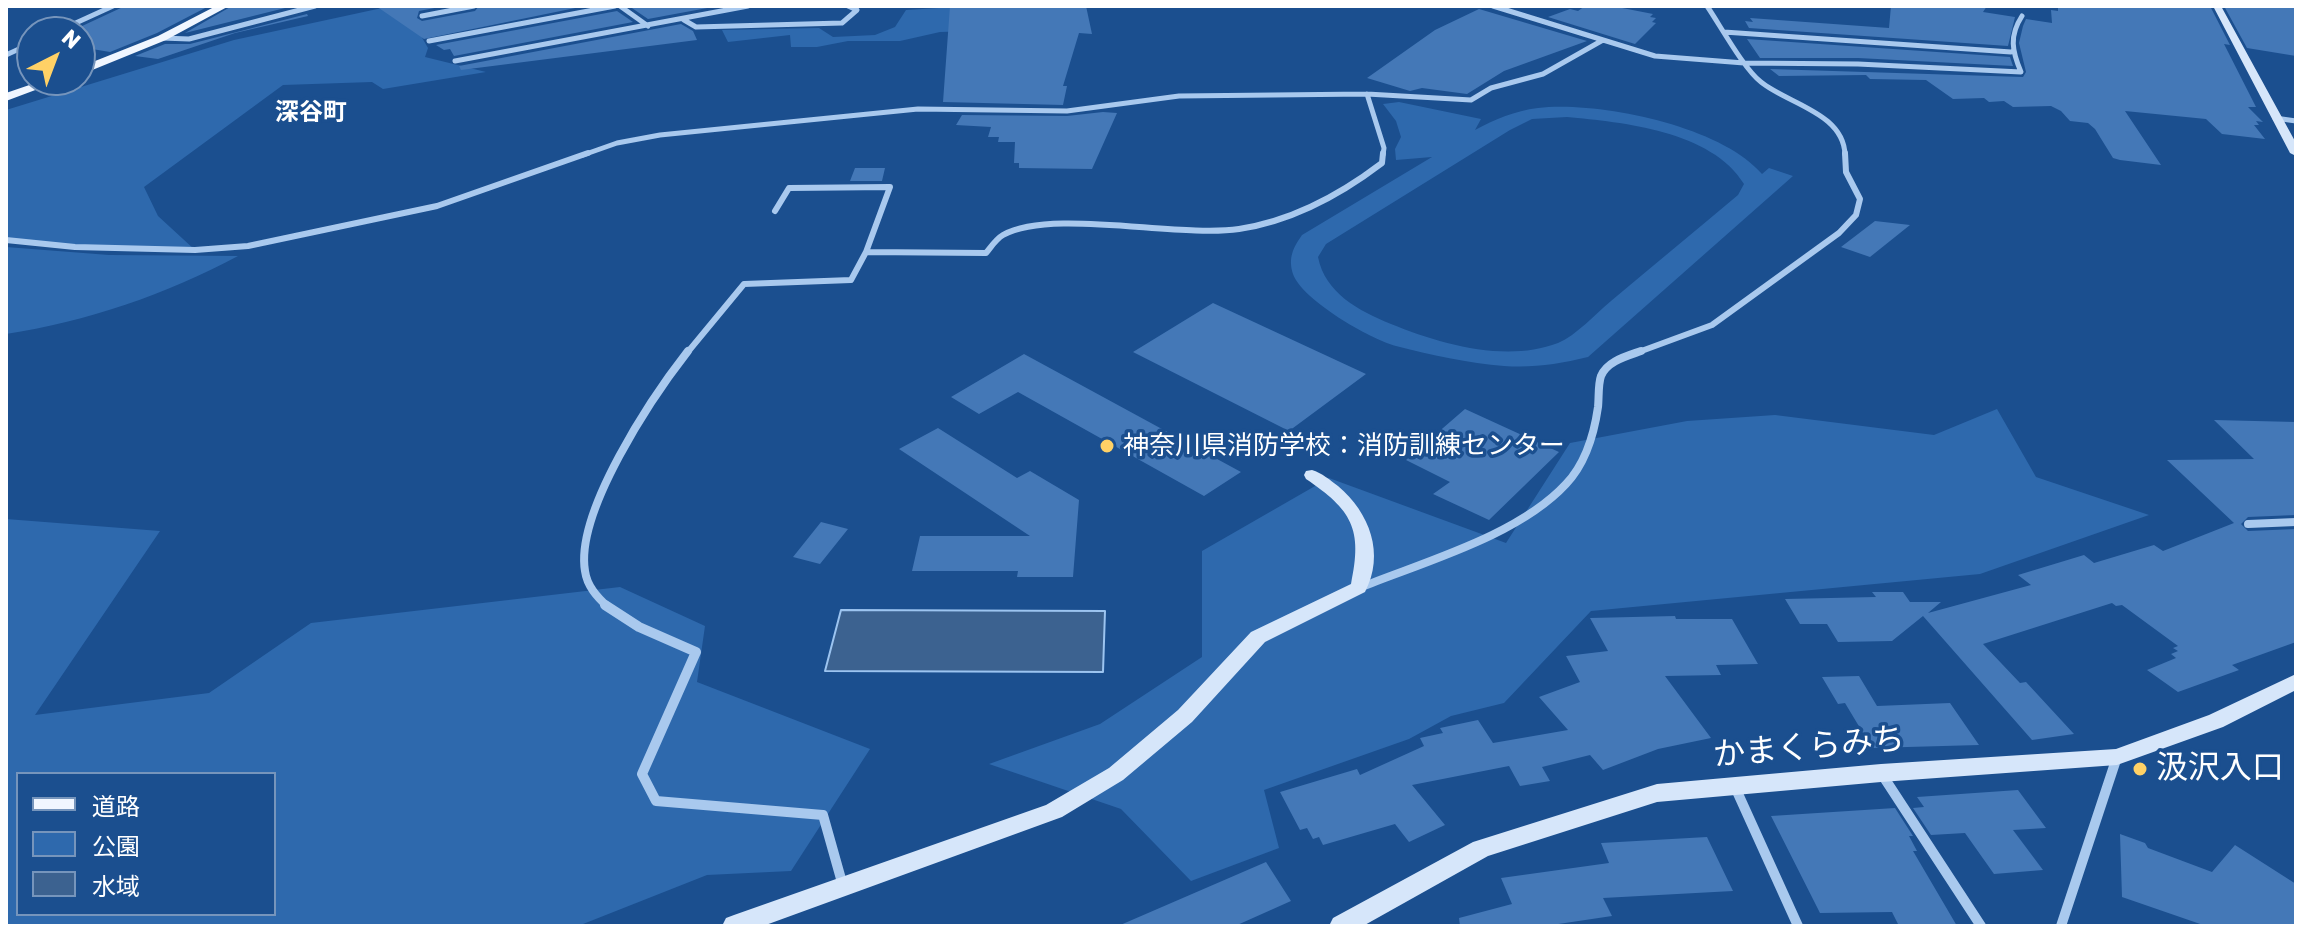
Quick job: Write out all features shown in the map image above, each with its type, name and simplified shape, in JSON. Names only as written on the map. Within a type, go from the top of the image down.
[{"type":"main road","points":[[96,65],[162,38],[224,6]]},
{"type":"main road","points":[[2217,6],[2274,118],[2296,153]]},
{"type":"main road","points":[[734,926],[1054,811],[1116,774],[1185,716],[1258,637],[1359,588],[1366,549],[1357,520],[1342,494],[1312,475]]},
{"type":"main road","name":"かまくらみち","points":[[1341,926],[1481,849],[1657,793],[1881,773],[2117,757],[2216,721],[2296,681]]},
{"type":"street","points":[[91,16],[113,6]]},
{"type":"street","points":[[162,38],[189,39],[315,6]]},
{"type":"street","points":[[422,16],[474,6]]},
{"type":"street","points":[[429,41],[618,6],[648,26]]},
{"type":"street","points":[[455,61],[748,6]]},
{"type":"street","points":[[683,20],[696,27],[842,23],[857,10],[850,6]]},
{"type":"street","points":[[1493,6],[1655,56],[1744,63],[1858,64],[2021,72],[2011,52],[2011,35],[2022,16]]},
{"type":"street","points":[[1359,588],[1520,520],[1554,495],[1580,467],[1597,427],[1601,375],[1616,360],[1712,325],[1839,233],[1856,215],[1860,199],[1846,172],[1845,145],[1840,133],[1822,117],[1759,81],[1707,6]]},
{"type":"street","points":[[1724,32],[2011,52]]},
{"type":"street","points":[[6,240],[89,247],[195,250],[248,246],[437,206],[617,143],[660,135],[918,109],[1067,111],[1179,96],[1367,94],[1471,100],[1491,88],[1543,74],[1603,40]]},
{"type":"street","points":[[866,252],[986,253],[1002,236],[1020,229],[1050,226],[1194,232],[1239,229],[1283,218],[1347,188],[1382,163],[1384,148],[1367,94]]},
{"type":"street","points":[[2274,118],[2296,121]]},
{"type":"street","points":[[775,211],[789,188],[890,187],[866,252],[851,280],[744,284],[676,363],[636,422],[604,481],[582,556],[590,588],[605,604],[639,627],[696,652],[642,774],[656,801],[823,815],[843,887]]},
{"type":"street","points":[[2248,524],[2296,522]]},
{"type":"street","points":[[2061,926],[2117,757]]},
{"type":"street","points":[[1881,773],[1981,926]]},
{"type":"street","points":[[1735,786],[1798,926]]},
{"type":"green space","points":[[971,6],[1007,30],[940,32],[900,41],[848,41],[817,47],[791,47],[790,35],[728,42],[722,30],[819,28],[833,37],[875,35],[895,27],[906,10]]},
{"type":"green space","points":[[382,8],[408,13],[428,48],[425,57],[486,72],[383,89],[372,82],[283,85],[144,187],[158,216],[195,250],[75,247],[6,240],[6,110],[52,96],[96,96],[96,82],[234,40]]},
{"type":"green space","points":[[1399,102],[1481,119],[1475,130],[1505,116],[1538,108],[1563,107],[1625,113],[1658,120],[1718,142],[1743,157],[1762,174],[1769,168],[1793,176],[1588,357],[1526,366],[1463,361],[1396,346],[1370,335],[1338,317],[1309,295],[1293,274],[1292,253],[1302,235],[1432,157],[1396,160],[1395,149],[1401,137],[1396,121],[1383,104]],"holes":[[[1532,119],[1589,119],[1639,126],[1688,141],[1711,152],[1729,166],[1744,184],[1738,195],[1565,339],[1538,349],[1517,351],[1452,344],[1367,313],[1345,299],[1328,281],[1318,257],[1326,244]]]},
{"type":"green space","points":[[6,247],[109,255],[238,256],[183,283],[125,305],[66,322],[6,334]]},
{"type":"green space","points":[[1997,409],[2036,477],[2149,515],[1980,574],[1591,611],[1504,703],[1451,716],[1409,739],[1264,790],[1279,848],[1191,881],[1121,809],[989,764],[1100,724],[1202,657],[1202,551],[1329,478],[1506,543],[1570,443],[1687,421],[1775,415],[1934,435]]},
{"type":"green space","points":[[6,519],[160,531],[35,715],[209,693],[311,623],[620,587],[705,626],[697,682],[870,749],[791,871],[707,875],[578,926],[6,926]]},
{"type":"water","points":[[841,610],[1105,611],[1103,672],[825,671]]},
{"type":"building","points":[[125,6],[209,6],[157,33],[110,52],[96,50],[96,20]]},
{"type":"building","points":[[232,6],[293,6],[185,33]]},
{"type":"building","points":[[376,6],[445,6],[419,11],[417,18],[422,21],[475,11],[479,6],[585,6],[424,39]]},
{"type":"building","points":[[629,6],[718,6],[648,19]]},
{"type":"building","points":[[950,6],[1086,6],[1092,34],[1079,33],[1063,86],[1067,86],[1063,105],[943,102]]},
{"type":"building","points":[[1585,6],[1612,6],[1653,14],[1650,17],[1656,18],[1652,22],[1656,23],[1635,44],[1548,17],[1570,9],[1578,11]]},
{"type":"building","points":[[1891,6],[1987,6],[1983,12],[2015,17],[2008,46],[1749,28],[1745,21],[1753,22],[1750,18],[1889,28]]},
{"type":"building","points":[[2058,6],[2210,6],[2230,45],[2224,44],[2256,107],[2248,107],[2263,122],[2256,121],[2259,125],[2254,125],[2265,139],[2222,134],[2206,119],[2125,111],[2161,165],[2120,160],[2113,158],[2088,123],[2070,121],[2051,106],[2013,107],[2004,101],[1989,102],[1984,98],[1953,99],[1926,80],[1870,79],[1866,75],[1779,76],[1770,69],[2023,77],[2026,72],[2019,43],[2026,19],[2052,23],[2051,10],[2058,11]]},
{"type":"building","points":[[2224,6],[2296,6],[2296,56],[2247,48]]},
{"type":"building","points":[[1479,9],[1587,41],[1504,71],[1467,94],[1422,88],[1410,91],[1367,78],[1435,30]]},
{"type":"building","points":[[617,11],[633,22],[454,56],[450,49],[444,50],[436,45]]},
{"type":"building","points":[[307,14],[235,33],[158,59],[135,56],[165,44],[190,44]]},
{"type":"building","points":[[681,24],[693,31],[697,40],[461,70],[459,66]]},
{"type":"building","points":[[1747,39],[2010,57],[2013,66],[1858,58],[1760,58]]},
{"type":"building","points":[[1117,113],[1092,169],[1019,168],[1019,163],[1014,163],[1015,142],[998,142],[999,137],[988,137],[991,127],[956,125],[962,115],[1067,116]]},
{"type":"building","points":[[855,168],[885,168],[882,181],[850,181]]},
{"type":"building","points":[[1875,221],[1910,225],[1870,257],[1841,247]]},
{"type":"building","points":[[1213,303],[1366,374],[1289,431],[1133,352]]},
{"type":"building","points":[[1024,354],[1241,472],[1204,496],[1018,392],[979,414],[951,397]]},
{"type":"building","points":[[1465,409],[1559,452],[1489,520],[1433,494],[1450,482],[1406,460]]},
{"type":"building","points":[[2214,420],[2296,422],[2296,515],[2248,517],[2241,524],[2248,531],[2296,529],[2296,642],[2232,665],[2239,670],[2178,692],[2147,670],[2176,658],[2171,654],[2178,651],[2173,648],[2178,646],[2122,605],[2112,603],[1983,644],[2020,683],[2026,682],[2074,734],[2032,740],[1923,616],[1892,641],[1838,642],[1827,624],[1800,624],[1785,599],[1876,597],[1872,592],[1903,592],[1910,602],[1941,602],[1928,613],[2031,585],[2018,575],[2084,555],[2094,563],[2154,545],[2163,551],[2234,523],[2167,460],[2254,459]]},
{"type":"building","points":[[938,428],[1017,478],[1030,471],[1079,500],[1073,577],[1017,577],[1018,571],[912,571],[920,536],[1030,536],[899,449]]},
{"type":"building","points":[[821,522],[848,529],[820,564],[793,557]]},
{"type":"building","points":[[1675,616],[1676,619],[1732,619],[1758,664],[1716,665],[1721,675],[1665,676],[1711,738],[1658,749],[1603,770],[1590,755],[1542,767],[1550,781],[1520,786],[1509,766],[1412,785],[1445,825],[1409,842],[1395,824],[1323,845],[1319,837],[1313,839],[1307,828],[1300,830],[1280,792],[1357,769],[1360,775],[1424,746],[1420,738],[1443,733],[1440,728],[1478,720],[1493,743],[1568,730],[1539,697],[1580,682],[1566,656],[1608,651],[1590,618]]},
{"type":"building","points":[[1859,676],[1877,706],[1950,703],[1979,745],[1872,748],[1845,703],[1838,704],[1822,677]]},
{"type":"building","points":[[2018,790],[2046,828],[2013,830],[2043,870],[1994,874],[1965,833],[1931,835],[1913,808],[1924,807],[1917,797]]},
{"type":"building","points":[[1895,808],[1913,836],[1909,836],[1917,851],[1913,851],[1957,926],[1899,926],[1892,912],[1820,913],[1771,816]]},
{"type":"building","points":[[2120,834],[2212,872],[2235,845],[2296,884],[2296,926],[2206,926],[2122,897]]},
{"type":"building","points":[[1707,837],[1733,891],[1603,898],[1612,916],[1545,926],[1460,926],[1459,918],[1512,904],[1501,878],[1609,863],[1601,843]]},
{"type":"building","points":[[1266,862],[1291,901],[1235,926],[1118,926]]},
{"type":"place","name":"神奈川県消防学校：消防訓練センター","points":[[1107,446]]},
{"type":"place","name":"汲沢入口","points":[[2140,769]]},
{"type":"district","name":"深谷町","points":[[311,113]]}]
